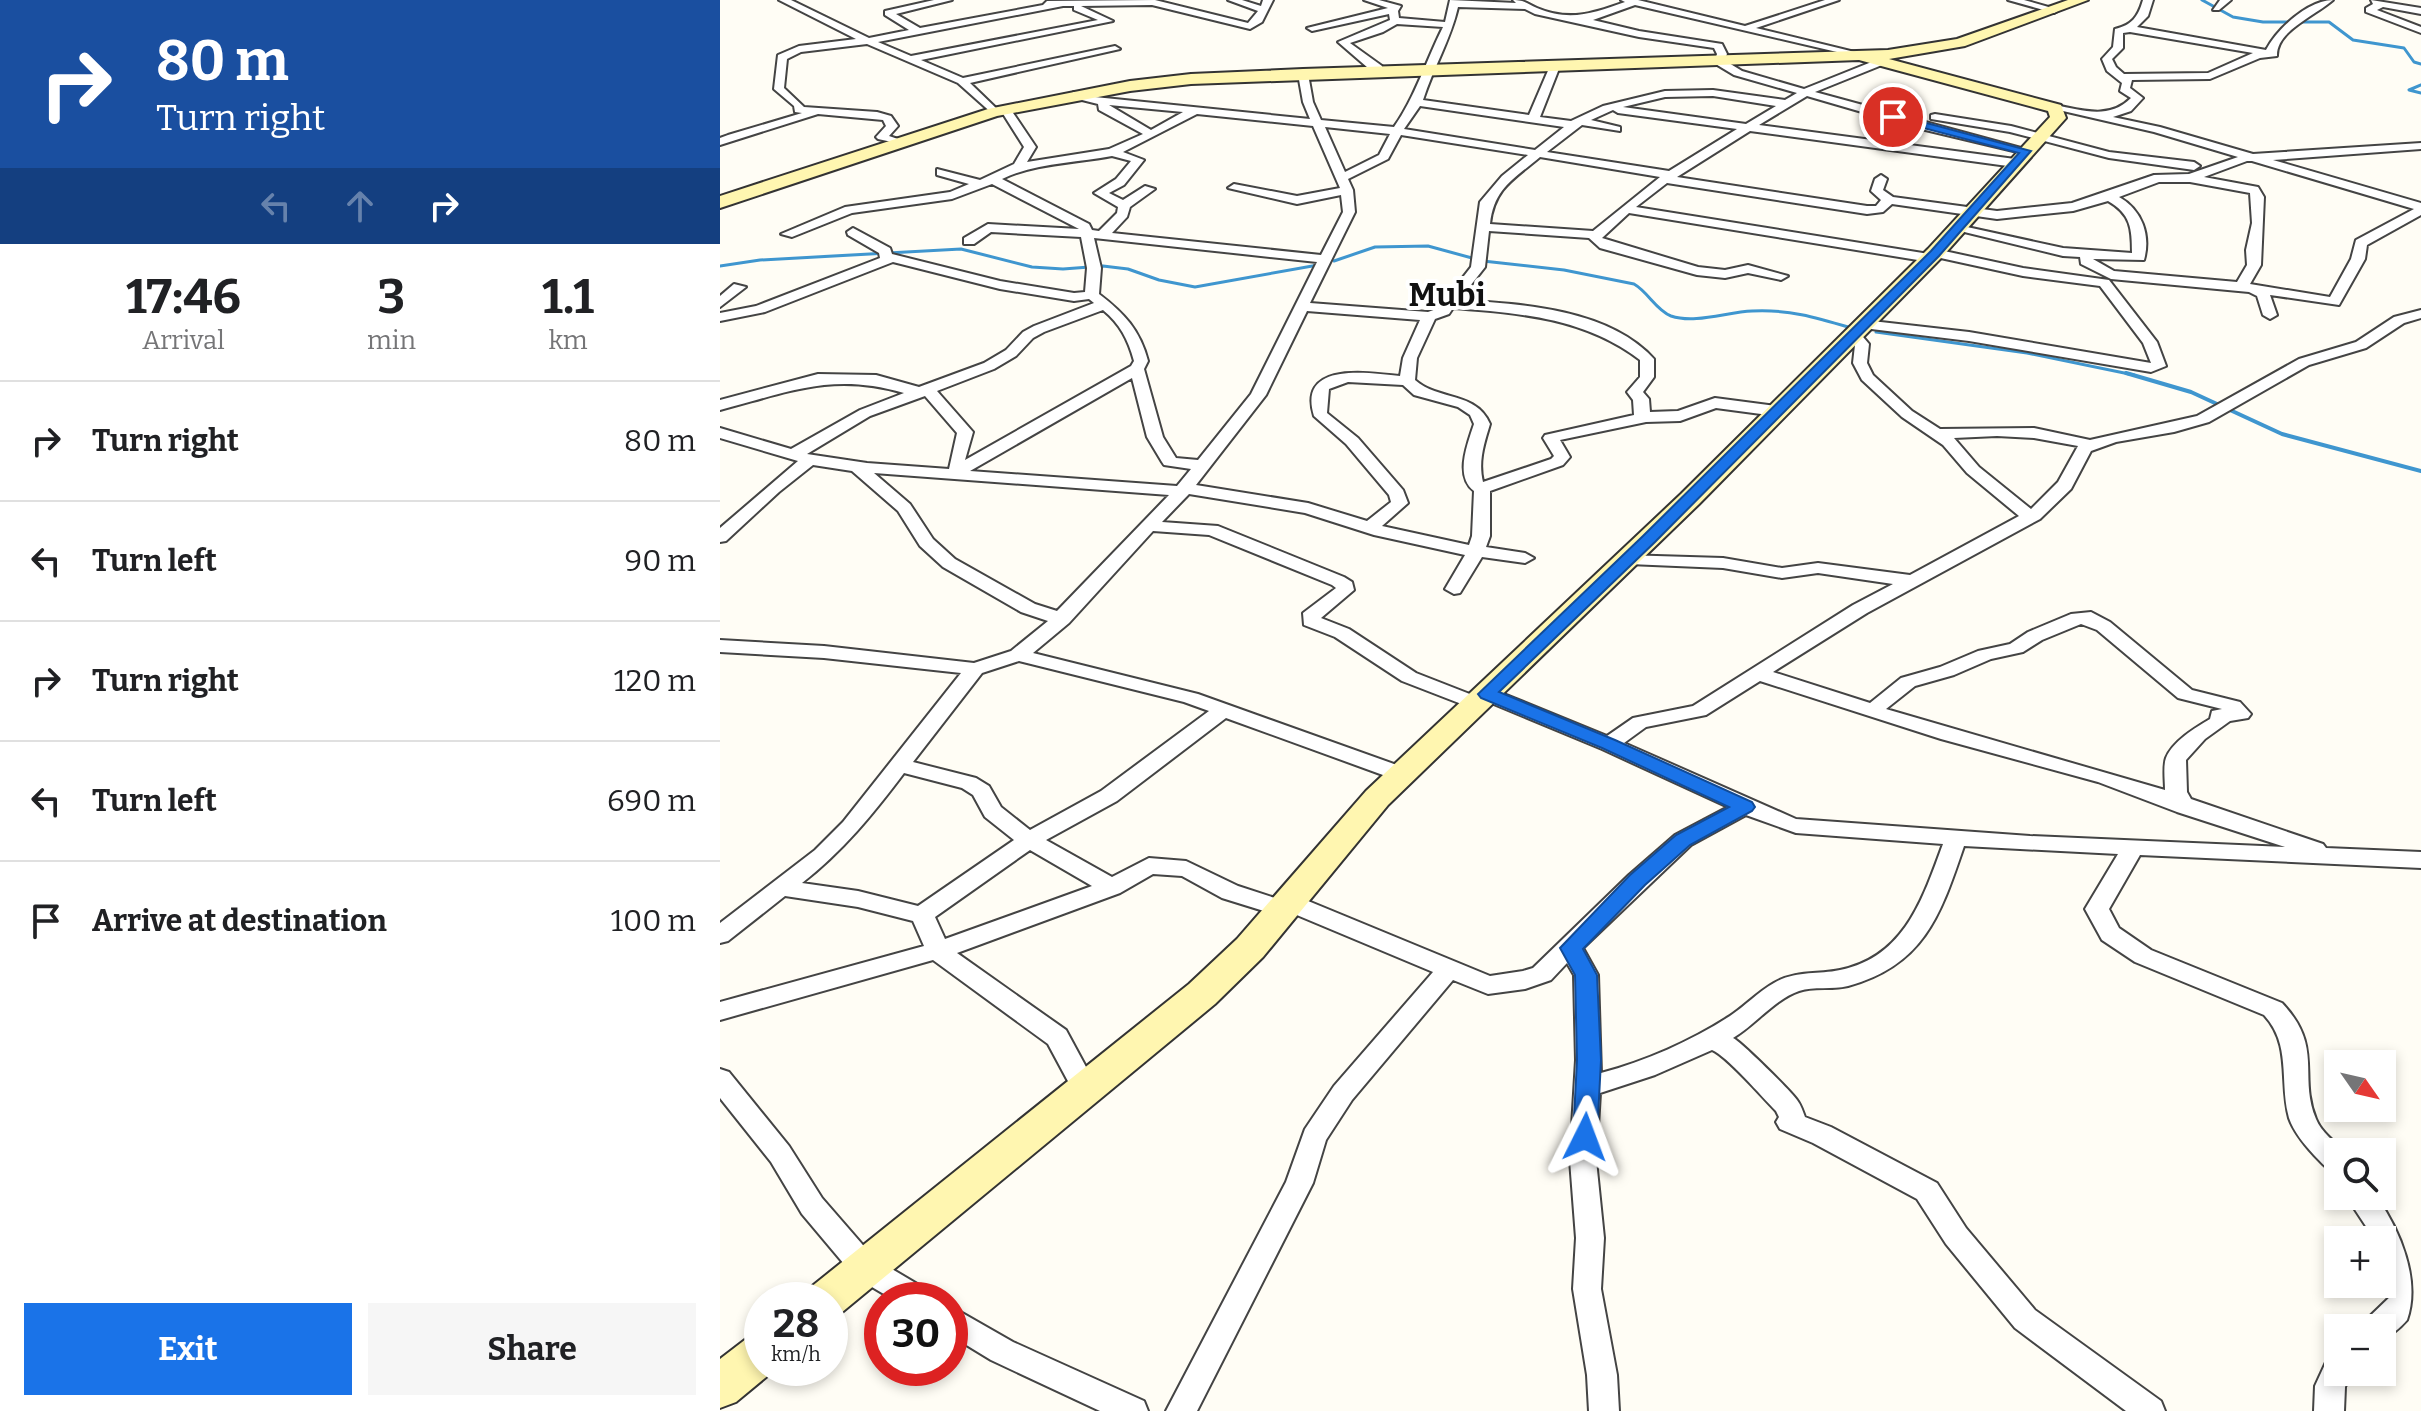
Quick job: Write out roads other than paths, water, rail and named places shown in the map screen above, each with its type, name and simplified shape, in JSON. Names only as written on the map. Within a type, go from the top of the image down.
[{"type":"street","points":[[788,0],[867,41],[962,81],[1000,111],[1028,140],[1030,147],[1019,166]]},
{"type":"street","points":[[1031,0],[1059,5]]},
{"type":"street","points":[[897,142],[882,137],[892,126],[887,118],[866,112],[799,110],[799,105],[779,89],[782,57],[799,49],[867,41],[1073,3],[1152,1],[1245,26],[1254,25],[1259,20],[1265,4],[1233,0]]},
{"type":"street","points":[[1369,0],[1398,8],[1380,30],[1343,42],[1378,68],[1379,72]]},
{"type":"street","points":[[1746,29],[1834,0]]},
{"type":"street","points":[[2013,0],[2054,10]]},
{"type":"street","points":[[1863,57],[1960,43],[2081,0]]},
{"type":"street","points":[[2130,29],[2143,16],[2148,0]]},
{"type":"street","points":[[2216,8],[2226,0]]},
{"type":"street","points":[[2273,54],[2271,49],[2284,31],[2328,0]]},
{"type":"street","points":[[2366,0],[2419,9]]},
{"type":"street","points":[[1583,20],[1631,1],[1746,29],[1826,53]]},
{"type":"street","points":[[1234,188],[1297,200],[1343,184],[1380,161],[1417,102],[1427,70],[1449,25],[1455,2],[1521,3],[1639,34],[1718,46],[1722,54],[1718,61]]},
{"type":"street","points":[[948,3],[888,13],[951,51]]},
{"type":"street","points":[[910,59],[1107,22],[1073,3]]},
{"type":"street","points":[[2383,3],[2369,10],[2421,30]]},
{"type":"street","points":[[969,13],[994,25]]},
{"type":"street","points":[[1312,28],[1394,16],[1449,25]]},
{"type":"street","points":[[2103,116],[2135,104],[2138,98],[2126,92],[2124,89],[2128,82],[2111,69],[2107,59],[2118,48],[2118,31],[2130,29],[2273,54]]},
{"type":"street","points":[[1004,32],[1027,46]]},
{"type":"street","points":[[962,81],[1115,49]]},
{"type":"street","points":[[720,202],[1000,111],[1074,95],[1191,79],[1718,61],[1826,53],[1883,61],[2055,108],[2103,116],[2421,209]]},
{"type":"street","points":[[1039,54],[1050,62]]},
{"type":"street","points":[[2124,77],[2210,76],[2258,55],[2273,54]]},
{"type":"street","points":[[1718,61],[1738,73],[1808,91],[2021,157]]},
{"type":"street","points":[[1483,227],[1596,235],[1650,188],[1808,91],[1883,61]]},
{"type":"street","points":[[1533,119],[1555,66]]},
{"type":"street","points":[[720,646],[824,652],[975,669],[1018,655],[1062,619],[1183,490],[1258,395],[1348,219],[1350,205],[1308,102],[1303,74]]},
{"type":"street","points":[[1302,307],[1429,316],[1444,311],[1480,260],[1486,202],[1506,179],[1538,153],[1577,123],[1607,108],[1665,94],[1694,93],[1735,95],[1787,104]]},
{"type":"street","points":[[1074,95],[1104,101],[1397,131],[1867,210],[1879,209],[1889,200]]},
{"type":"street","points":[[1837,96],[1937,118],[2011,129],[2109,155],[2214,169]]},
{"type":"street","points":[[1104,101],[1103,108],[1151,134]]},
{"type":"street","points":[[1417,102],[1616,129]]},
{"type":"street","points":[[1607,108],[1747,128],[2021,157]]},
{"type":"street","points":[[848,1282],[1086,1091],[1202,994],[1250,948],[1377,798],[1629,559],[1958,229],[2058,118],[2055,108]]},
{"type":"street","points":[[787,234],[849,210],[939,198],[996,178],[1019,166],[1070,161],[1112,152],[1197,109]]},
{"type":"street","points":[[723,137],[794,121],[816,111]]},
{"type":"street","points":[[1921,126],[1937,118]]},
{"type":"street","points":[[1881,179],[1877,191],[1889,200],[1971,214],[1997,215],[2073,207],[2110,197],[2122,189],[2158,178],[2203,176],[2237,159],[2421,146]]},
{"type":"street","points":[[1112,152],[1138,160],[1120,182],[1100,193],[1124,205]]},
{"type":"street","points":[[941,172],[980,184]]},
{"type":"street","points":[[996,178],[996,181],[1095,234]]},
{"type":"street","points":[[2190,178],[2257,192],[2254,265],[2248,289]]},
{"type":"street","points":[[1124,205],[1149,189]]},
{"type":"street","points":[[1958,229],[2063,252],[2139,257],[2138,220],[2133,211],[2110,197]]},
{"type":"street","points":[[1095,234],[1123,214],[1124,205]]},
{"type":"street","points":[[1628,209],[2023,272],[2248,289],[2336,302],[2358,259],[2361,243],[2421,209]]},
{"type":"street","points":[[969,241],[988,228],[1095,234],[1325,259]]},
{"type":"street","points":[[853,232],[886,255],[1000,285],[1098,300],[1127,321],[1141,361],[1137,369],[954,473]]},
{"type":"street","points":[[1095,234],[1094,268],[1098,300]]},
{"type":"street","points":[[1596,235],[1595,239],[1605,245],[1683,268],[1725,274],[1748,269],[1781,276]]},
{"type":"street","points":[[1858,329],[1934,331],[2116,363],[2159,366],[2150,342],[2108,279],[2086,261],[2087,253]]},
{"type":"street","points":[[720,317],[760,309],[799,296],[849,277],[886,255]]},
{"type":"street","points":[[720,303],[739,287]]},
{"type":"street","points":[[2248,289],[2263,294],[2270,315]]},
{"type":"street","points":[[720,537],[801,457],[865,413],[989,366],[1011,353],[1028,335],[1098,300]]},
{"type":"street","points":[[1450,304],[1529,311],[1576,324],[1625,343],[1647,359],[1647,377],[1635,392],[1641,399],[1642,416],[1646,417]]},
{"type":"street","points":[[1609,744],[1640,722],[1699,711],[1860,609],[2030,517],[2065,485],[2085,448],[2090,445],[2194,424],[2227,409],[2306,361],[2351,348],[2369,340],[2387,324],[2421,314]]},
{"type":"street","points":[[1407,381],[1410,358],[1429,316]]},
{"type":"street","points":[[1858,329],[1862,344],[1860,363],[1867,377],[1907,414],[1939,434],[1973,470],[2030,517]]},
{"type":"street","points":[[1137,369],[1155,437],[1170,462],[1203,466]]},
{"type":"street","points":[[1370,527],[1400,503],[1397,494],[1352,441],[1319,413],[1321,390],[1327,381],[1339,378],[1407,381],[1419,392],[1463,404],[1477,412],[1482,424],[1472,470],[1476,486],[1482,488],[1557,462],[1562,457],[1551,438],[1646,417],[1680,416],[1715,403],[1728,402],[1776,411]]},
{"type":"street","points":[[720,405],[818,379],[876,380],[922,390],[965,432],[954,473]]},
{"type":"street","points":[[1939,434],[2035,431],[2058,434],[2090,445]]},
{"type":"street","points":[[720,433],[801,457],[856,466],[1183,490],[1308,508],[1370,527],[1476,551],[1525,558]]},
{"type":"street","points":[[856,466],[904,508],[926,542],[949,563],[1028,608],[1062,619]]},
{"type":"street","points":[[1454,589],[1481,536],[1482,488]]},
{"type":"street","points":[[1149,526],[1212,530],[1338,581],[1346,586],[1345,590],[1312,613],[1311,621],[1342,633],[1409,677],[1609,744],[1745,807],[1796,826],[2131,848],[2421,860]]},
{"type":"street","points":[[1629,559],[1723,563],[1782,573],[1818,568],[1914,581]]},
{"type":"street","points":[[1875,711],[1879,704],[1908,682],[1947,671],[1985,655],[2016,648],[2078,618],[2091,618],[2150,669],[2188,696],[2223,701],[2241,714],[2219,715],[2220,721],[2198,735],[2176,759],[2176,792],[2185,807]]},
{"type":"street","points":[[1018,655],[1191,698],[1401,774]]},
{"type":"street","points":[[725,924],[781,888],[823,855],[851,827],[975,669]]},
{"type":"street","points":[[1759,674],[1961,739],[2105,777],[2334,856]]},
{"type":"street","points":[[921,915],[1029,840],[1109,796],[1223,710]]},
{"type":"street","points":[[899,765],[969,783],[981,791],[993,812],[1029,840],[1112,887]]},
{"type":"street","points":[[720,1011],[937,951],[1112,887],[1149,866],[1186,869],[1230,892],[1286,906],[1488,985],[1505,985],[1542,974],[1637,880],[1683,840],[1745,807]]},
{"type":"street","points":[[1587,1087],[1640,1073],[1710,1039],[1749,1016],[1792,984],[1863,973],[1905,945],[1939,894],[1956,837]]},
{"type":"street","points":[[2131,848],[2124,872],[2102,895],[2097,909],[2110,934],[2143,956],[2273,1009],[2282,1017],[2297,1058],[2303,1121],[2324,1146]]},
{"type":"street","points":[[781,888],[858,899],[921,915],[930,928],[937,951],[1057,1037],[1086,1091]]},
{"type":"street","points":[[1571,948],[1586,975],[1587,1087],[1583,1160],[1590,1238],[1587,1289],[1602,1375],[1604,1411]]},
{"type":"street","points":[[1181,1411],[1299,1183],[1314,1137],[1343,1093],[1450,968]]},
{"type":"street","points":[[1710,1039],[1731,1047],[1737,1057],[1770,1086],[1787,1105],[1792,1117],[1789,1122],[1848,1147],[1927,1191],[1956,1236],[2025,1319],[2150,1411]]},
{"type":"street","points":[[720,1079],[780,1154],[812,1206],[865,1268],[889,1282]]},
{"type":"street","points":[[2369,1210],[2414,1275],[2408,1293],[2395,1314]]},
{"type":"street","points":[[968,1330],[1002,1351],[1133,1411]]},
{"type":"street","points":[[720,1387],[744,1368]]},
{"type":"street","points":[[2329,1411],[2330,1386]]},
{"type":"waterway","points":[[2202,0],[2233,17],[2263,22],[2329,22],[2353,40],[2404,48],[2414,62],[2421,64]]},
{"type":"waterway","points":[[2421,85],[2409,90],[2421,93]]},
{"type":"waterway","points":[[1334,261],[1375,247],[1428,246],[1483,261],[1564,270],[1634,284],[1666,313],[1680,318],[1779,311],[1855,329]]},
{"type":"waterway","points":[[720,266],[760,260],[961,249],[1032,267],[1063,269],[1103,266],[1128,269],[1159,280],[1195,287],[1318,265]]},
{"type":"waterway","points":[[1876,332],[2027,353],[2130,374]]},
{"type":"waterway","points":[[2126,373],[2130,374]]},
{"type":"waterway","points":[[2130,374],[2191,392],[2282,434],[2421,471]]},
{"type":"district","name":"Mubi","points":[[1447,295]]}]
